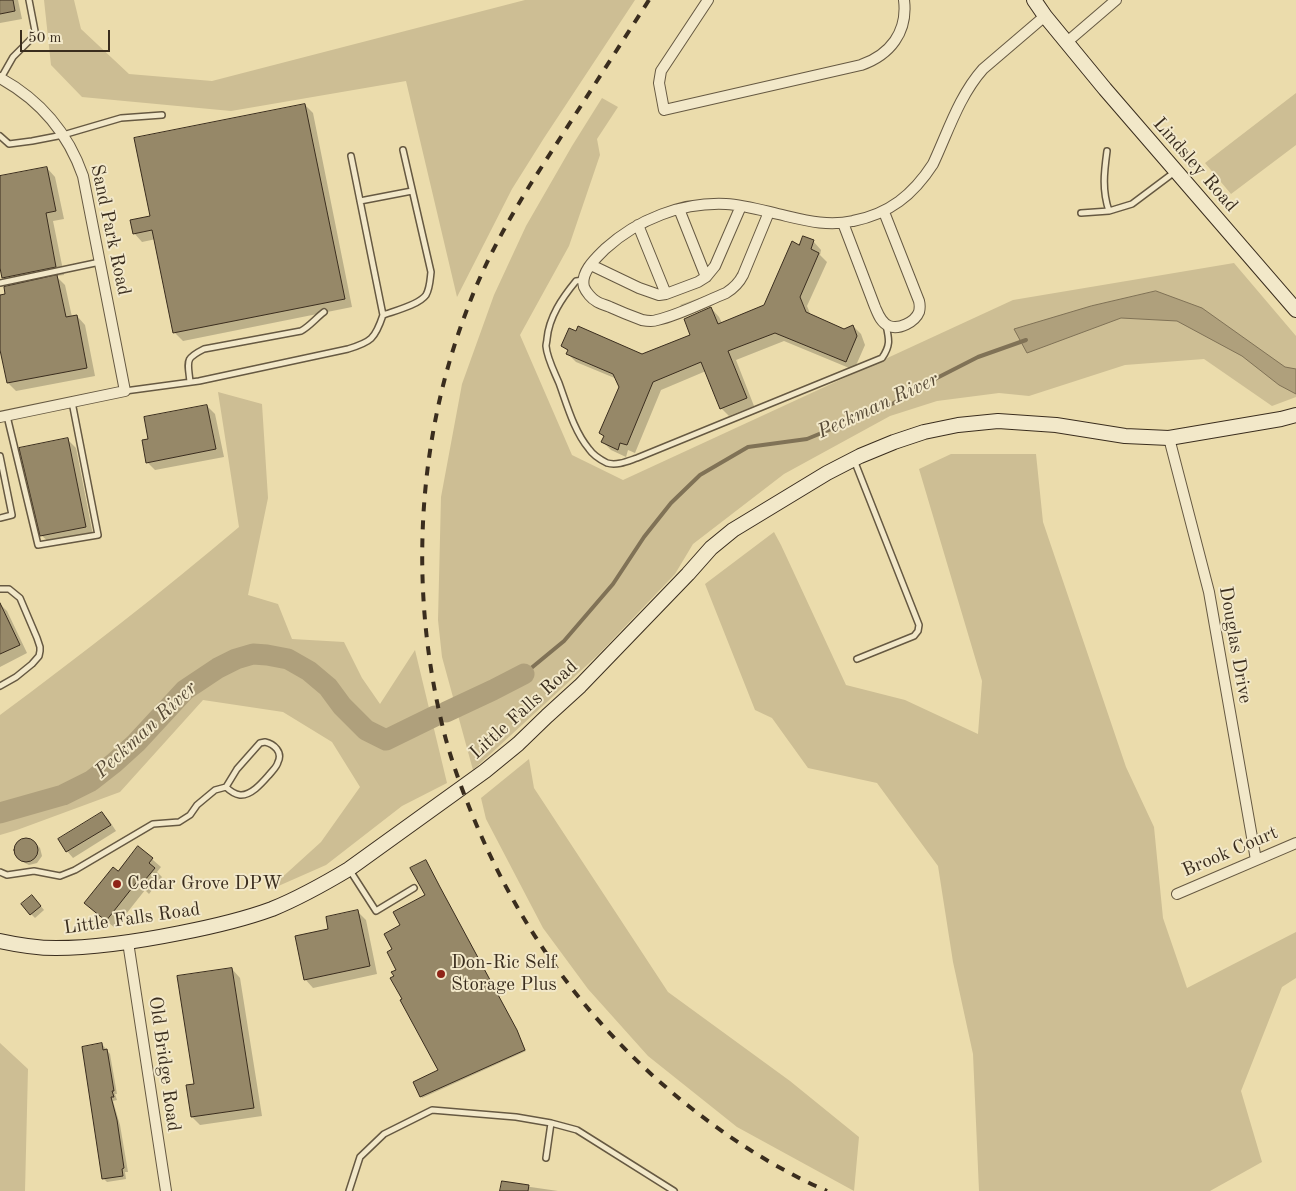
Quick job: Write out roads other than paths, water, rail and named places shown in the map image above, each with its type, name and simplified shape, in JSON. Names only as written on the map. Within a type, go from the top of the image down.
[{"type":"street","points":[[708,0],[662,71],[659,83],[664,110],[870,62],[886,51],[898,35],[904,19],[904,0]]},
{"type":"street","name":"Lindsley Road","points":[[1034,0],[1045,16],[1296,310]]},
{"type":"street","points":[[1067,42],[1116,0]]},
{"type":"street","points":[[769,212],[740,282],[726,293],[657,321],[648,322],[596,301],[584,288],[585,273],[614,242],[638,226],[658,216],[679,209],[725,204],[741,206],[769,212],[816,223],[832,224],[865,218],[884,212],[911,191],[933,164],[964,96],[976,77],[1045,16]]},
{"type":"street","name":"Sand Park Road","points":[[0,78],[32,99],[52,120],[74,153],[83,176],[125,391]]},
{"type":"street","points":[[591,265],[646,291],[659,295],[698,282],[706,277],[715,266],[741,206]]},
{"type":"street","points":[[679,209],[706,277]]},
{"type":"street","points":[[843,223],[879,316],[886,324],[895,327],[912,321],[920,311],[920,306],[916,290],[884,212]]},
{"type":"street","points":[[638,226],[666,294]]},
{"type":"street","points":[[4,417],[125,391]]},
{"type":"street","name":"Little Falls Road","points":[[0,941],[18,945],[56,948],[128,942],[202,929],[242,919],[291,901],[311,891],[349,869],[485,771],[518,744],[580,686],[711,548],[733,530],[854,459],[894,442],[924,432],[958,425],[998,421],[1056,425],[1125,436],[1168,438],[1281,419],[1296,414]]},
{"type":"street","name":"Douglas Drive","points":[[1168,438],[1209,592],[1256,860]]},
{"type":"street","name":"Brook Court","points":[[1177,894],[1296,843]]},
{"type":"street","name":"Old Bridge Road","points":[[128,942],[166,1191]]},
{"type":"lane","points":[[0,78],[13,57],[34,36],[35,31],[29,0]]},
{"type":"lane","points":[[0,136],[10,144],[32,142],[121,118],[162,114]]},
{"type":"lane","points":[[383,315],[416,303],[425,297],[430,287],[431,272],[402,150]]},
{"type":"lane","points":[[1107,151],[1104,179],[1105,198],[1109,211]]},
{"type":"lane","points":[[125,391],[190,382],[348,349],[364,344],[373,338],[383,315],[351,156]]},
{"type":"lane","points":[[1080,213],[1109,211],[1132,204],[1176,171]]},
{"type":"lane","points":[[360,201],[412,191]]},
{"type":"lane","points":[[0,283],[100,262]]},
{"type":"lane","points":[[584,280],[576,281],[557,308],[550,324],[546,347],[575,425],[582,438],[589,450],[606,463],[612,464],[619,464],[637,458],[882,358],[890,344],[886,324]]},
{"type":"lane","points":[[190,382],[188,361],[191,356],[204,349],[302,331],[324,312]]},
{"type":"lane","points":[[4,417],[38,545],[98,534],[72,402]]},
{"type":"lane","points":[[0,456],[12,516],[0,518]]},
{"type":"lane","points":[[854,459],[919,625],[918,631],[914,636],[857,659]]},
{"type":"lane","points":[[0,589],[9,589],[20,598],[37,638],[40,652],[32,664],[16,677],[0,686]]},
{"type":"lane","points":[[0,872],[7,875],[34,871],[60,876],[75,870],[153,824],[180,822],[190,815],[215,790],[226,787],[237,768],[260,743],[264,742],[275,747],[279,753],[279,761],[256,788],[240,795],[231,792],[226,787]]},
{"type":"lane","points":[[349,869],[376,911],[414,888]]},
{"type":"lane","points":[[349,1191],[360,1157],[384,1134],[432,1110],[516,1117],[551,1122],[577,1130],[674,1191]]},
{"type":"lane","points":[[546,1158],[551,1122]]},
{"type":"waterway","name":"Peckman River","points":[[524,674],[564,641],[613,584],[644,537],[671,503],[700,475],[748,447],[807,439],[894,403],[931,381],[978,357],[1026,340]]},
{"type":"waterway","name":"Peckman River","points":[[0,813],[63,795],[91,781],[136,743],[185,690],[218,668],[236,659],[253,654],[288,659],[309,671],[328,687],[342,706],[366,730],[386,740],[435,716]]},
{"type":"waterway","name":"Peckman River","points":[[446,712],[524,674]]},
{"type":"railway","points":[[649,0],[530,185],[504,229],[474,291],[451,357],[438,408],[429,460],[424,513],[422,566],[425,619],[432,672],[448,747],[459,781],[486,847],[519,910],[538,941],[580,999],[628,1052],[672,1093],[696,1112],[773,1164],[827,1191]]},
{"type":"place","name":"Cedar Grove DPW","points":[[117,884]]},
{"type":"place","name":"Don-Ric Self Storage Plus","points":[[441,974]]}]
